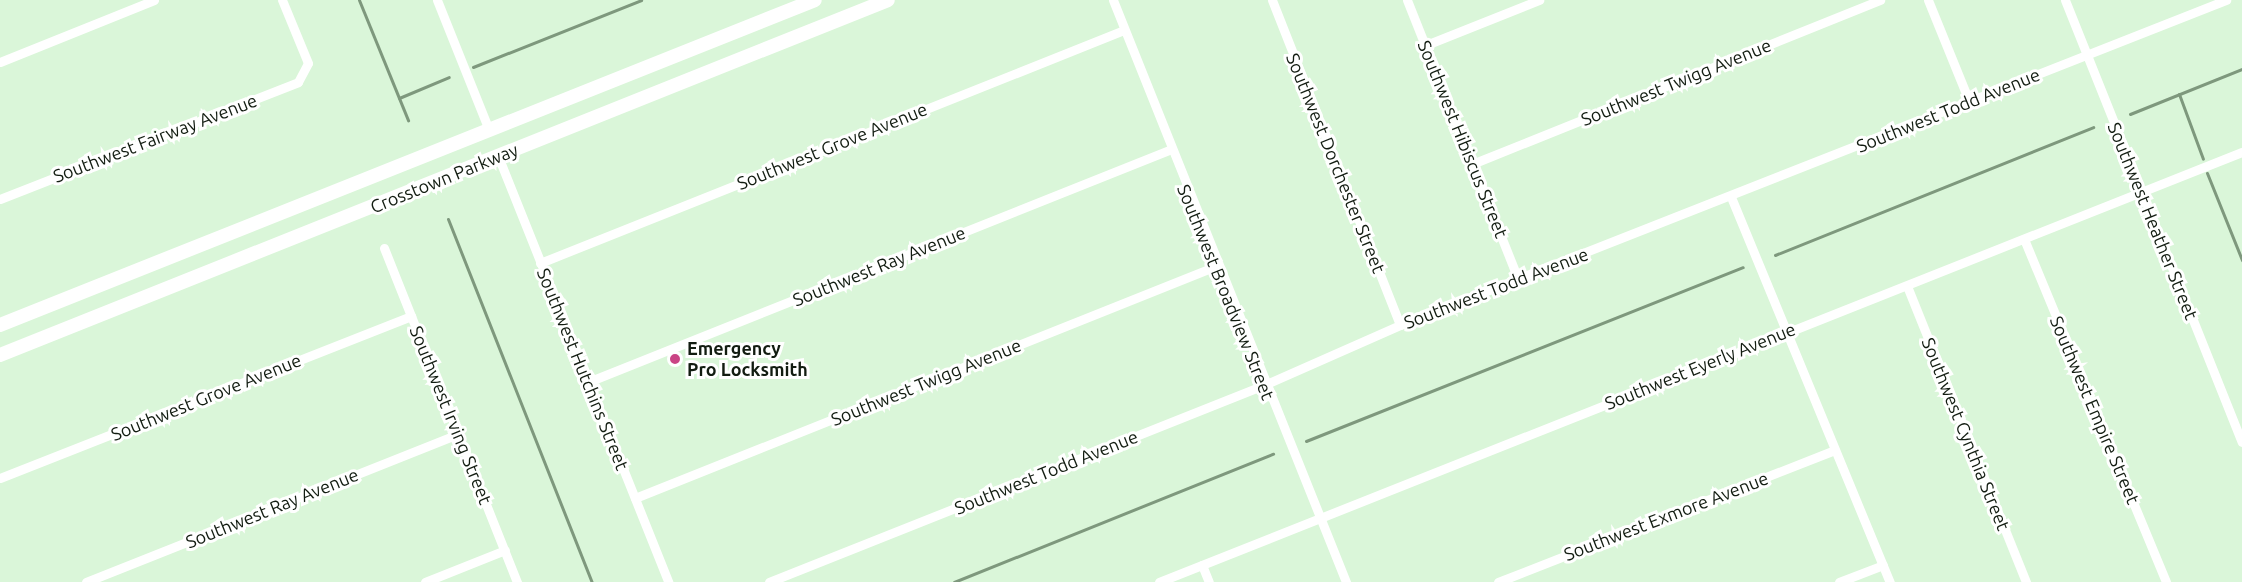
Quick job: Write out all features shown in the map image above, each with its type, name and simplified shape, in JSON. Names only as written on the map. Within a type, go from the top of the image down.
[{"type":"main road","name":"Crosstown Parkway","points":[[0,325],[815,0]]},
{"type":"main road","name":"Crosstown Parkway","points":[[0,356],[888,0]]},
{"type":"street","points":[[0,62],[154,0]]},
{"type":"street","name":"Southwest Fairway Avenue","points":[[0,199],[298,82],[307,73],[282,0]]},
{"type":"street","name":"Southwest Broadview Street","points":[[1113,0],[1169,150],[1346,582]]},
{"type":"street","name":"Southwest Dorchester Street","points":[[1272,0],[1400,325]]},
{"type":"street","name":"Southwest Hibiscus Street","points":[[1407,0],[1518,279]]},
{"type":"street","points":[[1426,45],[1539,0]]},
{"type":"street","name":"Southwest Twigg Avenue","points":[[1472,164],[1880,0]]},
{"type":"street","points":[[1928,0],[1969,101]]},
{"type":"street","name":"Southwest Heather Street","points":[[2064,0],[2242,442]]},
{"type":"street","name":"Southwest Todd Avenue","points":[[769,582],[1264,385],[1400,325],[1731,197],[2226,0]]},
{"type":"street","points":[[439,1],[489,130]]},
{"type":"street","name":"Southwest Grove Avenue","points":[[540,262],[1124,30]]},
{"type":"street","name":"Southwest Ray Avenue","points":[[588,382],[1169,150]]},
{"type":"street","name":"Southwest Eyerly Avenue","points":[[1159,582],[2242,152]]},
{"type":"street","name":"Southwest Hutchins Street","points":[[498,156],[668,582]]},
{"type":"street","points":[[1731,197],[1890,582]]},
{"type":"street","name":"Southwest Empire Street","points":[[2024,239],[2166,582]]},
{"type":"street","name":"Southwest Irving Street","points":[[384,248],[517,582]]},
{"type":"street","name":"Southwest Twigg Avenue","points":[[636,498],[1216,266]]},
{"type":"street","name":"Southwest Cynthia Street","points":[[1907,286],[2026,582]]},
{"type":"street","name":"Southwest Grove Avenue","points":[[0,478],[411,316]]},
{"type":"street","name":"Southwest Ray Avenue","points":[[86,582],[458,434]]},
{"type":"street","name":"Southwest Exmore Avenue","points":[[1498,582],[1834,450]]},
{"type":"street","points":[[425,582],[505,550]]},
{"type":"street","points":[[1839,582],[1883,564]]},
{"type":"street","points":[[1203,565],[1209,582]]},
{"type":"waterway","points":[[359,0],[408,120]]},
{"type":"waterway","points":[[473,67],[641,0]]},
{"type":"waterway","points":[[2130,114],[2242,69]]},
{"type":"waterway","points":[[399,98],[449,77]]},
{"type":"waterway","points":[[2179,94],[2203,159]]},
{"type":"waterway","points":[[1775,255],[2093,127]]},
{"type":"waterway","points":[[2207,173],[2242,260]]},
{"type":"waterway","points":[[448,219],[592,582]]},
{"type":"waterway","points":[[1306,441],[1743,267]]},
{"type":"waterway","points":[[954,582],[1273,454]]},
{"type":"place","name":"Emergency Pro Locksmith","points":[[675,359]]}]
